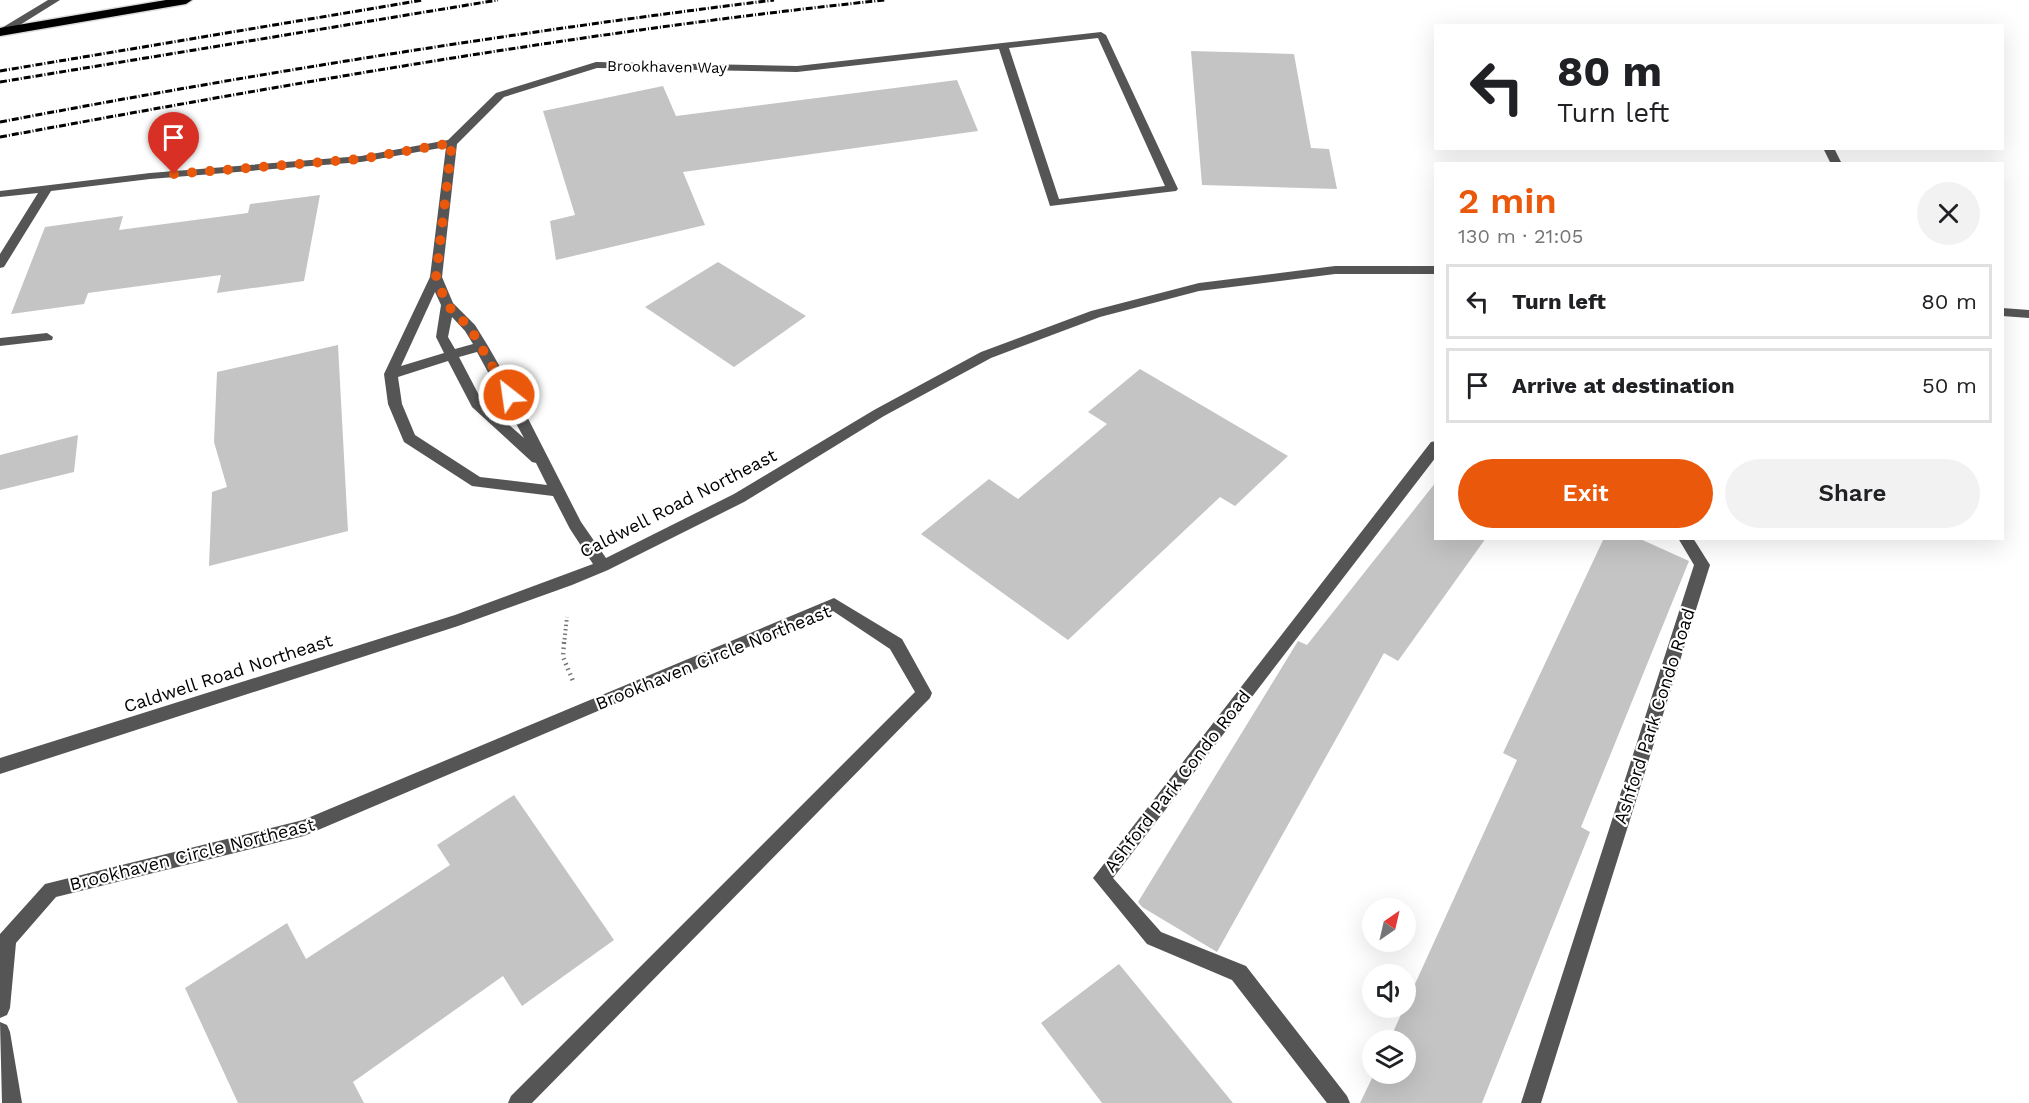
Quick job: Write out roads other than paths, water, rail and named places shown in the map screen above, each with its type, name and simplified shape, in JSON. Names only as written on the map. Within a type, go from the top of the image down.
[{"type":"highway","points":[[1,32],[186,0]]},
{"type":"street","points":[[1,32],[55,0]]},
{"type":"street","name":"Brookhaven Way","points":[[452,143],[500,95],[597,65],[797,69],[1004,45],[1101,35],[1172,189],[1054,203],[1004,45]]},
{"type":"street","points":[[0,194],[150,176],[361,159],[452,143],[436,277],[391,374],[395,404],[409,438],[477,482],[557,491]]},
{"type":"street","points":[[0,264],[47,188]]},
{"type":"street","name":"Caldwell Road Northeast","points":[[0,766],[458,620],[603,566],[739,498],[879,412],[986,356],[1096,314],[1199,287],[1335,270],[1434,270]]},
{"type":"street","points":[[436,277],[447,305],[470,328],[481,346],[509,395],[575,525],[603,566]]},
{"type":"street","points":[[447,305],[442,337],[477,404],[544,464]]},
{"type":"street","points":[[2004,312],[2029,314]]},
{"type":"street","points":[[0,342],[47,337]]},
{"type":"street","points":[[391,374],[481,346]]},
{"type":"street","name":"Ashford Park Condo Road","points":[[1340,1103],[1239,973],[1154,938],[1102,878],[1434,449]]},
{"type":"street","name":"Ashford Park Condo Road","points":[[1531,1103],[1702,565],[1686,540]]},
{"type":"street","name":"Brookhaven Circle Northeast","points":[[0,1008],[7,939],[51,890],[304,828],[834,604],[896,644],[924,693],[518,1103]]},
{"type":"street","points":[[0,1032],[12,1103]]},
{"type":"railway","points":[[0,71],[423,0]]},
{"type":"railway","points":[[0,82],[498,0]]},
{"type":"railway","points":[[0,122],[386,55],[774,0]]},
{"type":"railway","points":[[0,137],[441,60],[662,27],[885,0]]}]
